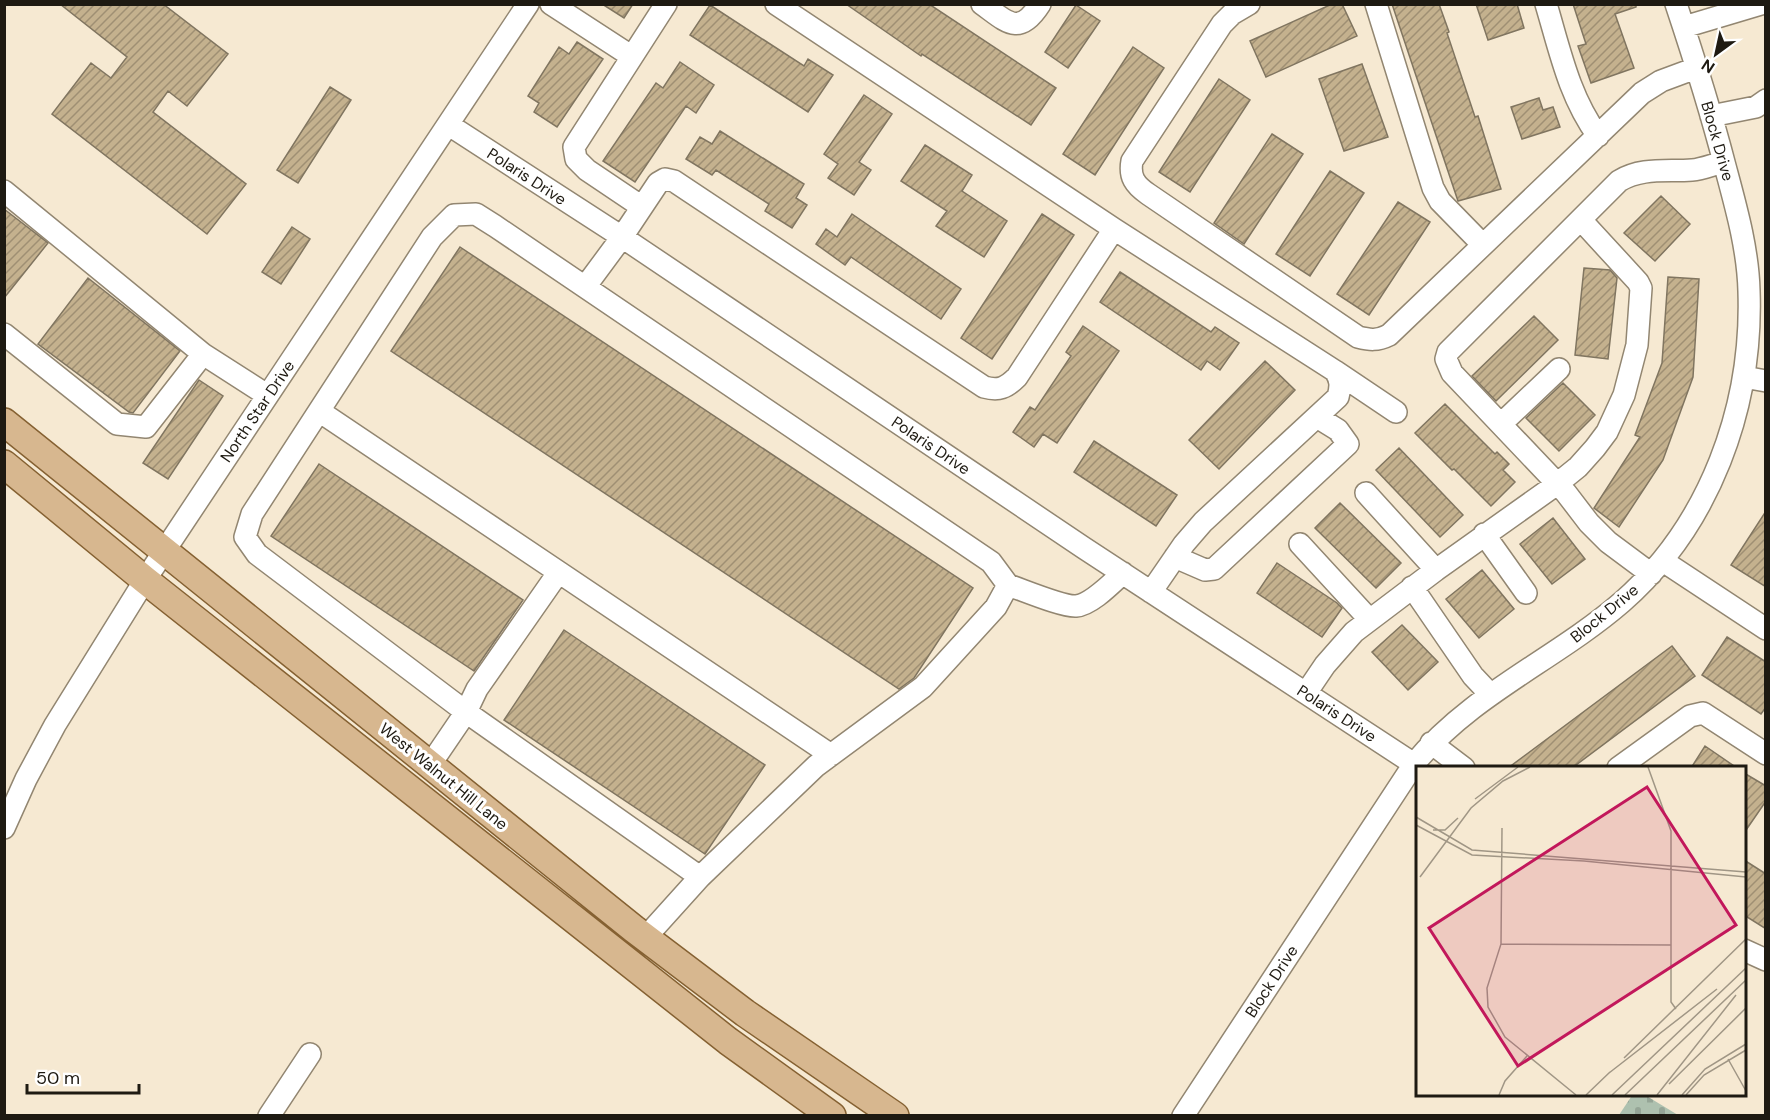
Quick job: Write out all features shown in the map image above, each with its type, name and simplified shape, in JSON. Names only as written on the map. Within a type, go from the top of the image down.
[{"type":"main road","name":"West Walnut Hill Lane","points":[[4,422],[645,938],[745,1013],[895,1116]]},
{"type":"main road","name":"West Walnut Hill Lane","points":[[4,464],[145,580],[626,962],[728,1041],[832,1116]]},
{"type":"main road","points":[[410,790],[430,765]]},
{"type":"main road","points":[[626,962],[645,938]]},
{"type":"street","name":"North Star Drive","points":[[4,828],[26,779],[55,724],[164,550],[528,4]]},
{"type":"street","points":[[551,4],[632,56]]},
{"type":"street","points":[[642,207],[587,170],[576,159],[574,147],[666,4]]},
{"type":"street","points":[[776,4],[1114,229],[1396,412]]},
{"type":"street","points":[[981,4],[1010,24],[1016,25],[1025,23],[1040,4]]},
{"type":"street","points":[[1249,4],[1232,14],[1222,24],[1132,161],[1131,177],[1137,186],[1358,337],[1371,340],[1380,339],[1389,334],[1642,93],[1661,81],[1696,68]]},
{"type":"street","points":[[1376,4],[1432,188],[1440,201],[1483,245]]},
{"type":"street","points":[[1546,4],[1571,87],[1583,117],[1598,136]]},
{"type":"street","name":"Block Drive","points":[[1183,1116],[1414,764],[1431,743],[1490,694],[1596,624],[1657,568],[1691,521],[1711,483],[1724,450],[1744,377],[1749,290],[1739,219],[1677,4]]},
{"type":"street","points":[[1684,27],[1761,4]]},
{"type":"street","points":[[1711,116],[1765,102]]},
{"type":"street","name":"Polaris Drive","points":[[449,125],[622,237],[1151,592],[1414,764]]},
{"type":"street","points":[[1724,162],[1694,170],[1641,171],[1630,174],[1619,181],[1448,352],[1446,359],[1452,372],[1566,493],[1589,523],[1608,542],[1766,629]]},
{"type":"street","points":[[585,286],[622,237],[658,183],[665,179],[674,181],[984,387],[1002,389],[1017,378],[1114,229]]},
{"type":"street","points":[[4,190],[203,354],[267,395]]},
{"type":"street","points":[[700,877],[504,736],[466,712],[257,554],[245,537],[252,514],[432,237],[454,215],[476,214],[585,286],[991,562],[1008,585],[1077,606],[1095,597],[1123,573]]},
{"type":"street","points":[[1306,693],[1325,665],[1354,632],[1484,534],[1557,484],[1578,467],[1607,432],[1624,395],[1637,345],[1641,288],[1581,220]]},
{"type":"street","points":[[4,334],[117,424],[146,427],[203,354]]},
{"type":"street","points":[[1501,424],[1559,369]]},
{"type":"street","points":[[1151,592],[1203,522],[1338,397],[1341,387],[1335,371]]},
{"type":"street","points":[[1744,377],[1766,381]]},
{"type":"street","points":[[319,411],[831,755]]},
{"type":"street","points":[[1175,557],[1204,570],[1214,569],[1348,444],[1338,430],[1317,417]]},
{"type":"street","points":[[1366,493],[1436,570]]},
{"type":"street","points":[[1484,534],[1526,593]]},
{"type":"street","points":[[1300,544],[1369,619]]},
{"type":"street","points":[[430,765],[466,712],[477,689],[558,573]]},
{"type":"street","points":[[645,938],[700,877],[816,766],[923,687],[996,607],[1008,585]]},
{"type":"street","points":[[1412,587],[1473,676],[1490,694]]},
{"type":"street","points":[[1621,766],[1690,716],[1703,713],[1766,754]]},
{"type":"street","points":[[1431,743],[1461,766]]},
{"type":"street","points":[[1746,951],[1766,960]]},
{"type":"street","points":[[269,1116],[310,1054]]},
{"type":"green space","points":[[1632,1096],[1647,1096],[1678,1115],[1619,1115]]},
{"type":"building","points":[[60,4],[163,4],[228,54],[187,106],[168,91],[153,112],[246,184],[207,234],[52,114],[91,63],[111,78],[127,57]]},
{"type":"building","points":[[602,4],[633,4],[624,18]]},
{"type":"building","points":[[846,4],[929,4],[1056,88],[1031,125],[922,54],[921,56]]},
{"type":"building","points":[[1332,4],[1342,4],[1357,36],[1266,77],[1250,41]]},
{"type":"building","points":[[1392,4],[1439,4],[1501,189],[1458,201]]},
{"type":"building","points":[[1476,4],[1517,4],[1524,28],[1488,40]]},
{"type":"building","points":[[1573,4],[1636,4],[1636,7],[1615,14],[1634,68],[1591,83],[1578,46],[1586,44]]},
{"type":"building","points":[[710,5],[804,66],[808,59],[833,75],[808,112],[690,35]]},
{"type":"building","points":[[1076,5],[1100,21],[1068,68],[1045,52]]},
{"type":"building","points":[[577,42],[603,59],[557,127],[534,112],[539,103],[528,96],[559,47],[569,54]]},
{"type":"building","points":[[1133,47],[1164,68],[1095,175],[1063,154]]},
{"type":"building","points":[[680,62],[714,85],[696,113],[686,106],[635,182],[603,161],[656,83],[663,88]]},
{"type":"building","points":[[1362,64],[1388,137],[1344,151],[1319,79]]},
{"type":"building","points":[[1219,79],[1250,100],[1190,192],[1159,172]]},
{"type":"building","points":[[330,87],[351,100],[298,183],[277,170]]},
{"type":"building","points":[[864,95],[892,114],[859,162],[871,170],[854,195],[828,178],[838,164],[824,154]]},
{"type":"building","points":[[1539,98],[1543,110],[1553,107],[1560,127],[1522,139],[1511,107]]},
{"type":"building","points":[[720,131],[804,184],[796,198],[807,205],[792,228],[765,211],[769,204],[716,170],[712,175],[686,159],[700,137],[712,144]]},
{"type":"building","points":[[1272,134],[1303,154],[1244,244],[1214,223]]},
{"type":"building","points":[[925,145],[972,175],[962,191],[1007,221],[984,257],[936,226],[947,211],[901,181]]},
{"type":"building","points":[[1330,171],[1364,193],[1310,276],[1276,254]]},
{"type":"building","points":[[1661,196],[1690,224],[1655,261],[1624,233]]},
{"type":"building","points":[[1398,202],[1430,222],[1369,315],[1337,294]]},
{"type":"building","points":[[4,209],[48,243],[4,298]]},
{"type":"building","points":[[852,214],[961,289],[941,319],[851,257],[845,265],[816,244],[826,229],[837,237]]},
{"type":"building","points":[[1042,214],[1074,235],[992,359],[961,338]]},
{"type":"building","points":[[292,227],[310,239],[281,284],[262,272]]},
{"type":"building","points":[[460,247],[973,588],[914,678],[899,689],[391,351]]},
{"type":"building","points":[[1584,268],[1610,270],[1617,278],[1608,359],[1575,355]]},
{"type":"building","points":[[1120,272],[1211,332],[1215,327],[1239,343],[1220,370],[1207,361],[1201,370],[1100,302]]},
{"type":"building","points":[[1668,277],[1699,279],[1693,377],[1663,460],[1619,527],[1594,508],[1640,437],[1635,435],[1662,363]]},
{"type":"building","points":[[88,278],[180,351],[133,413],[38,344]]},
{"type":"building","points":[[1534,316],[1558,340],[1496,401],[1472,376]]},
{"type":"building","points":[[1083,326],[1119,351],[1057,443],[1043,434],[1034,447],[1013,432],[1030,407],[1035,410],[1071,356],[1066,352]]},
{"type":"building","points":[[1265,361],[1295,390],[1219,469],[1189,440]]},
{"type":"building","points":[[199,380],[223,396],[168,479],[143,463]]},
{"type":"building","points":[[1563,383],[1595,415],[1559,451],[1526,418]]},
{"type":"building","points":[[1445,404],[1495,454],[1497,452],[1509,464],[1503,470],[1515,482],[1491,506],[1415,433]]},
{"type":"building","points":[[1094,441],[1177,495],[1156,526],[1074,472]]},
{"type":"building","points":[[1399,448],[1463,515],[1440,537],[1376,470]]},
{"type":"building","points":[[319,464],[523,600],[474,671],[271,536]]},
{"type":"building","points":[[1340,503],[1401,563],[1376,588],[1315,528]]},
{"type":"building","points":[[1766,511],[1766,587],[1731,565]]},
{"type":"building","points":[[1553,518],[1585,559],[1552,584],[1520,544]]},
{"type":"building","points":[[1277,563],[1342,608],[1322,637],[1257,593]]},
{"type":"building","points":[[1482,570],[1514,609],[1479,638],[1446,599]]},
{"type":"building","points":[[1402,625],[1438,662],[1408,690],[1372,652]]},
{"type":"building","points":[[564,630],[765,765],[705,854],[504,720]]},
{"type":"building","points":[[1727,637],[1766,662],[1766,707],[1761,714],[1702,675]]},
{"type":"building","points":[[1672,646],[1695,676],[1575,766],[1511,766]]},
{"type":"building","points":[[1705,746],[1734,766],[1692,766]]},
{"type":"building","points":[[1746,774],[1766,786],[1766,801],[1746,830]]},
{"type":"building","points":[[1746,861],[1766,874],[1766,929],[1746,916]]}]
